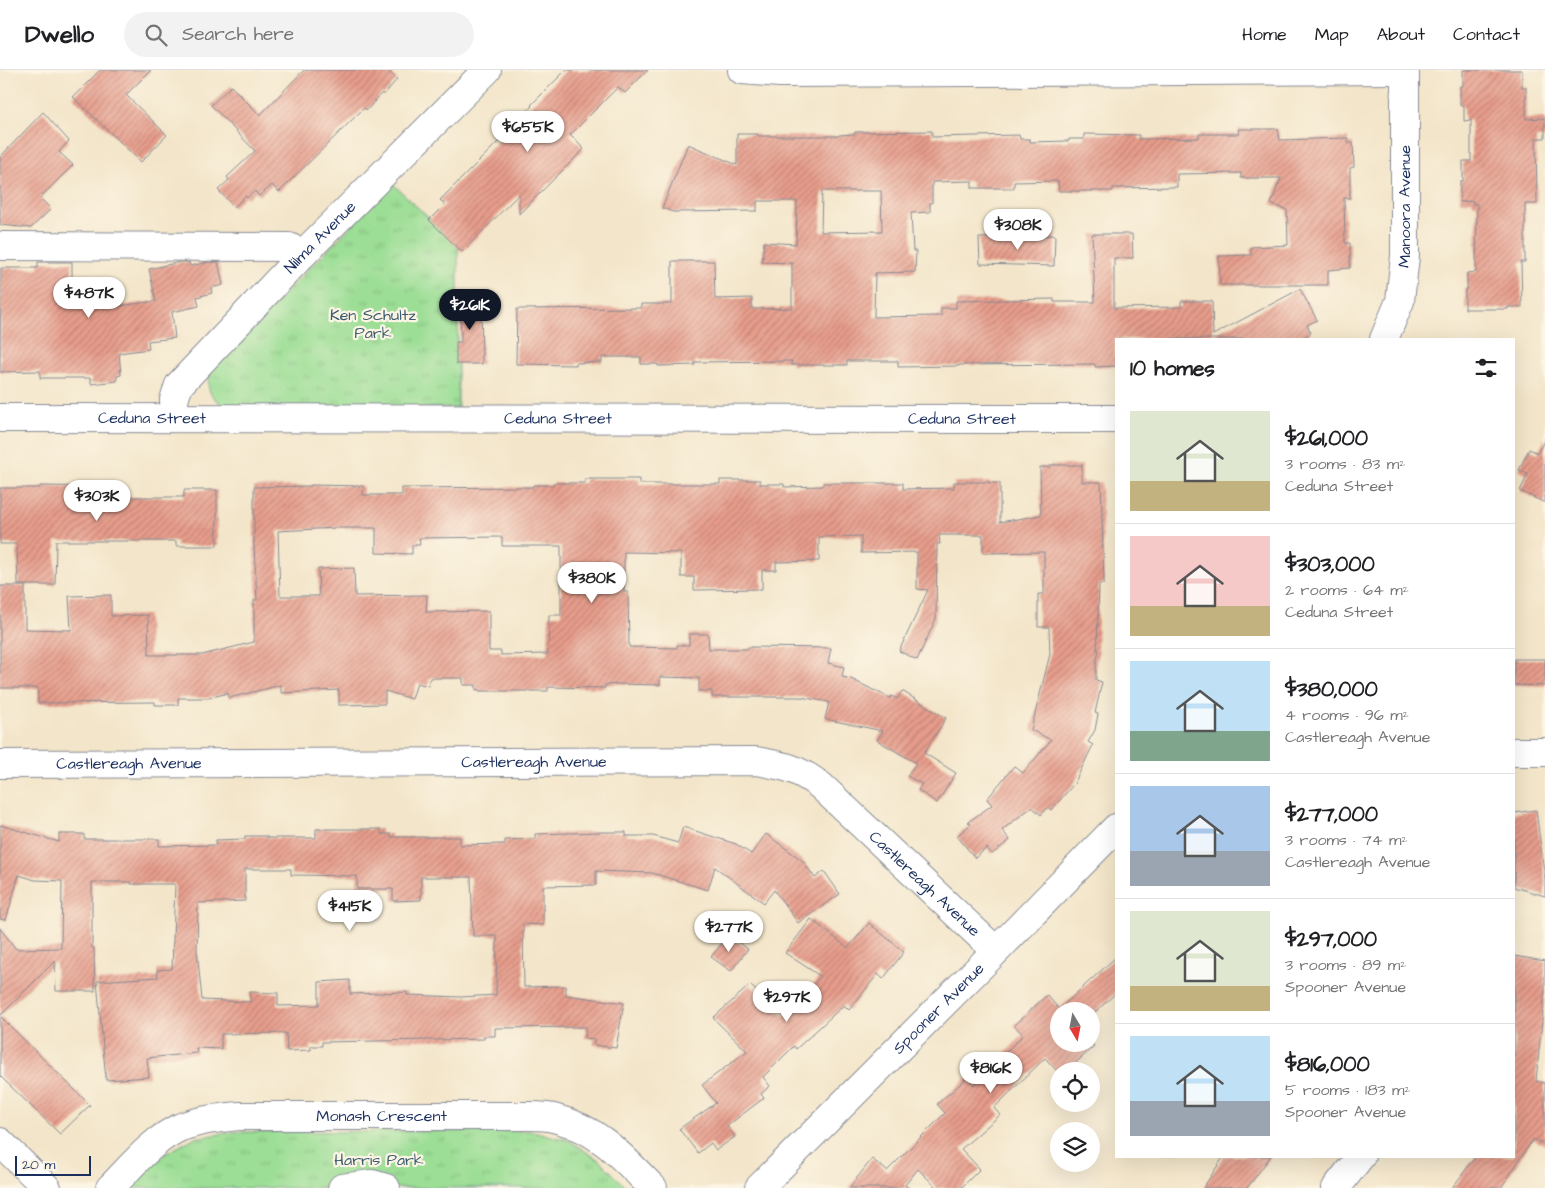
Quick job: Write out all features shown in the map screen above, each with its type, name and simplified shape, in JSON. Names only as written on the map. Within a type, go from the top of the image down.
[{"type":"street","name":"Nilma Avenue","points":[[175,418],[174,400],[178,385],[302,254],[487,70]]},
{"type":"street","points":[[742,70],[780,73],[1405,70]]},
{"type":"street","name":"Manoora Avenue","points":[[1384,338],[1400,301],[1405,256],[1405,70]]},
{"type":"street","points":[[0,246],[289,246],[302,254]]},
{"type":"street","name":"Ceduna Street","points":[[0,418],[1115,419]]},
{"type":"street","points":[[1515,752],[1545,752]]},
{"type":"street","name":"Castlereagh Avenue","points":[[0,764],[756,761],[782,765],[802,772],[821,786],[996,951]]},
{"type":"street","name":"Spooner Avenue","points":[[759,1188],[1115,829]]},
{"type":"street","name":"Monash Crescent","points":[[110,1188],[158,1141],[180,1128],[209,1119],[239,1116],[555,1118],[581,1126],[602,1139],[654,1188]]},
{"type":"street","points":[[0,1142],[47,1188]]},
{"type":"street","points":[[1336,1188],[1359,1158]]},
{"type":"street","points":[[342,1188],[372,1184],[386,1188]]},
{"type":"green space","name":"Ken Schultz Park","points":[[393,184],[458,246],[458,408],[226,407],[215,399],[209,387],[210,369]]},
{"type":"green space","name":"Harris Park","points":[[532,1131],[568,1140],[599,1160],[627,1188],[131,1188],[165,1154],[194,1138],[233,1132]]},
{"type":"building","points":[[100,70],[151,70],[126,95],[167,135],[141,162],[73,97]]},
{"type":"building","points":[[304,70],[387,70],[397,79],[384,95],[382,93],[367,110],[364,108],[279,192],[272,185],[259,196],[255,191],[247,198],[245,196],[234,207],[218,190],[229,180],[227,177],[255,151],[211,105],[231,86],[260,115]]},
{"type":"building","points":[[566,70],[648,70],[625,93],[618,87],[570,135],[584,149],[519,214],[519,194],[462,252],[429,220],[445,204],[440,200]]},
{"type":"building","points":[[1463,70],[1522,70],[1522,87],[1526,87],[1526,119],[1545,118],[1545,138],[1536,138],[1537,204],[1525,204],[1525,262],[1521,262],[1522,307],[1508,307],[1508,309],[1465,309],[1467,273],[1476,272],[1477,204],[1473,204],[1473,201],[1460,202],[1460,181],[1463,181],[1463,161],[1471,161],[1471,120],[1464,121],[1464,105],[1460,105],[1460,86],[1463,86]]},
{"type":"building","points":[[43,112],[69,141],[59,152],[73,165],[40,198],[51,209],[31,228],[0,225],[0,157]]},
{"type":"building","points":[[1238,129],[1278,129],[1280,140],[1348,138],[1348,143],[1353,143],[1354,167],[1350,168],[1350,198],[1344,198],[1345,243],[1350,243],[1350,268],[1328,270],[1328,285],[1220,285],[1219,256],[1251,255],[1251,247],[1288,245],[1287,210],[1271,204],[1281,178],[1241,178],[1241,173],[1177,174],[1177,187],[1113,188],[1113,191],[1059,191],[1058,181],[1014,182],[1014,188],[972,188],[972,181],[932,182],[930,212],[911,213],[913,251],[916,251],[915,272],[875,273],[874,317],[941,316],[941,308],[956,308],[956,301],[1054,299],[1054,302],[1095,302],[1092,234],[1132,234],[1133,258],[1114,258],[1114,308],[1181,307],[1181,301],[1212,301],[1213,335],[1300,289],[1317,320],[1307,325],[1311,333],[1302,338],[1115,338],[1115,366],[1095,367],[1095,364],[898,367],[898,361],[847,361],[847,365],[791,365],[792,361],[695,362],[695,365],[658,366],[658,364],[641,364],[641,357],[602,357],[602,362],[576,363],[576,365],[516,364],[517,309],[641,308],[641,304],[672,304],[672,261],[714,261],[715,299],[752,298],[752,309],[792,308],[792,263],[762,262],[764,242],[796,244],[797,201],[757,201],[757,211],[673,212],[662,208],[688,144],[737,165],[737,134],[758,134],[758,136],[839,136],[855,134],[855,132],[932,131],[932,137],[1019,135],[1020,139],[1030,139],[1030,142],[1084,139],[1084,134],[1139,135],[1139,139],[1199,138],[1199,134],[1239,134]],"holes":[[[822,191],[881,191],[882,231],[821,232]]]},
{"type":"building","points":[[1055,235],[1054,266],[980,264],[979,238]]},
{"type":"building","points":[[38,262],[72,262],[72,296],[110,293],[111,307],[156,301],[149,269],[180,262],[189,262],[190,266],[218,262],[223,285],[211,288],[212,293],[197,297],[199,306],[172,312],[175,338],[148,341],[149,349],[119,353],[121,375],[117,376],[117,381],[91,384],[91,378],[40,378],[40,371],[0,372],[1,268],[38,268]]},
{"type":"building","points":[[460,295],[481,295],[482,364],[456,364],[456,342],[461,342]]},
{"type":"building","points":[[1545,438],[1545,503],[1520,491],[1528,474],[1519,470],[1529,449],[1538,453]]},
{"type":"building","points":[[1050,465],[1082,465],[1082,482],[1101,482],[1104,584],[1099,584],[1097,650],[1099,650],[1096,663],[1096,680],[1102,682],[1095,713],[1098,714],[1095,730],[1088,742],[1093,745],[1074,784],[1051,810],[1048,807],[1041,815],[1032,807],[1002,830],[1010,840],[992,854],[987,848],[975,858],[957,836],[971,824],[968,822],[992,805],[987,799],[1014,766],[1023,773],[1051,740],[1031,730],[1050,654],[1049,627],[1038,627],[1038,594],[1044,594],[1044,552],[983,553],[983,535],[939,535],[940,544],[937,544],[936,619],[917,660],[899,651],[928,590],[917,589],[917,552],[861,553],[861,536],[819,537],[819,561],[776,562],[776,570],[762,570],[762,589],[694,590],[694,577],[681,577],[681,553],[624,552],[624,592],[628,592],[629,647],[677,648],[677,645],[689,645],[689,634],[708,634],[709,649],[749,649],[749,647],[831,648],[828,663],[844,667],[842,677],[851,679],[890,698],[892,696],[897,699],[902,691],[946,718],[924,753],[956,773],[937,803],[918,790],[922,784],[907,776],[916,763],[877,740],[883,731],[825,719],[829,702],[800,697],[712,697],[712,691],[699,691],[699,678],[660,677],[660,685],[619,684],[605,685],[605,688],[548,687],[548,691],[479,691],[479,689],[476,690],[476,685],[463,685],[463,678],[430,678],[428,686],[417,683],[412,699],[385,691],[385,704],[339,705],[339,690],[281,693],[281,685],[229,698],[228,693],[208,698],[178,698],[178,705],[155,705],[155,702],[38,703],[38,688],[0,688],[0,586],[25,586],[25,629],[71,630],[69,596],[111,595],[111,616],[148,615],[149,655],[202,655],[254,642],[254,600],[257,600],[254,545],[254,487],[363,486],[363,495],[402,495],[402,488],[533,487],[533,485],[553,485],[553,483],[585,483],[585,479],[639,479],[639,484],[720,484],[720,480],[760,480],[760,484],[784,484],[784,487],[823,486],[823,483],[903,483],[903,489],[954,488],[954,482],[989,482],[1000,483],[1000,522],[1041,515],[1040,467],[1050,467]],"holes":[[[376,528],[376,553],[412,554],[412,545],[420,545],[419,538],[502,537],[502,546],[561,546],[561,615],[549,615],[548,654],[501,655],[501,651],[489,651],[489,611],[426,612],[427,595],[355,596],[354,568],[318,569],[319,596],[280,596],[278,531]]]},
{"type":"building","points":[[40,486],[122,487],[122,497],[184,497],[184,490],[217,490],[217,546],[176,546],[176,541],[56,541],[55,585],[18,585],[17,544],[0,544],[0,488],[40,488]]},
{"type":"building","points":[[1515,659],[1545,659],[1545,686],[1515,685]]},
{"type":"building","points":[[1536,810],[1545,879],[1545,896],[1515,887],[1515,813]]},
{"type":"building","points":[[0,825],[59,842],[59,834],[84,834],[84,839],[159,839],[159,846],[216,845],[216,840],[245,839],[245,836],[316,838],[316,829],[381,829],[381,834],[391,834],[391,837],[460,837],[460,845],[505,844],[505,840],[535,839],[535,834],[602,832],[626,832],[626,836],[653,836],[678,843],[683,827],[736,844],[751,854],[766,834],[803,861],[815,878],[824,871],[840,894],[798,923],[774,890],[764,903],[715,867],[708,890],[652,873],[596,871],[596,885],[543,886],[543,925],[523,924],[524,987],[566,986],[566,995],[624,1003],[616,1048],[594,1045],[594,1039],[585,1038],[586,1027],[495,1028],[495,1036],[484,1036],[484,1039],[322,1042],[322,1046],[311,1046],[311,1050],[287,1051],[286,1033],[221,1034],[221,1049],[196,1048],[197,1053],[147,1058],[149,1077],[106,1080],[97,981],[158,977],[157,970],[172,969],[175,884],[92,882],[92,948],[94,948],[95,991],[56,991],[55,961],[0,1016],[0,928],[16,949],[61,948],[62,881],[35,880],[19,875],[6,920],[0,919]],"holes":[[[245,869],[291,869],[291,875],[357,876],[357,889],[393,889],[393,901],[421,900],[421,877],[471,877],[473,936],[497,936],[496,995],[461,997],[407,995],[407,992],[350,994],[350,980],[319,982],[319,1005],[278,1006],[278,993],[250,992],[250,1002],[202,1000],[197,950],[198,903],[245,901]]]},
{"type":"building","points":[[811,919],[848,948],[869,923],[904,952],[883,979],[878,974],[849,1010],[844,1005],[796,1049],[794,1046],[763,1077],[770,1086],[761,1094],[764,1098],[727,1126],[735,1137],[716,1150],[711,1143],[698,1153],[679,1129],[716,1103],[702,1085],[747,1051],[713,1018],[750,985],[784,1016],[802,998],[820,976],[785,953]]},
{"type":"building","points":[[728,935],[748,949],[731,971],[711,957]]},
{"type":"building","points":[[1515,956],[1545,961],[1545,990],[1536,1081],[1545,1083],[1545,1145],[1533,1139],[1501,1188],[1452,1188],[1474,1158],[1515,1158]]},
{"type":"building","points":[[1115,958],[1115,994],[1100,1008],[1100,1002],[1067,1002]]},
{"type":"building","points":[[1047,995],[1053,1002],[1050,1002],[1050,1052],[1088,1052],[1077,1062],[1050,1063],[1045,1058],[994,1108],[1000,1115],[961,1149],[980,1169],[961,1188],[937,1188],[918,1169],[905,1185],[909,1188],[849,1188],[872,1159],[887,1171],[945,1113],[937,1104],[967,1078],[974,1085],[1023,1035],[1014,1025]]},
{"type":"building","points":[[0,1016],[90,1105],[60,1134],[0,1076]]},
{"type":"building","points":[[1223,1158],[1270,1158],[1247,1188],[1203,1188]]}]
